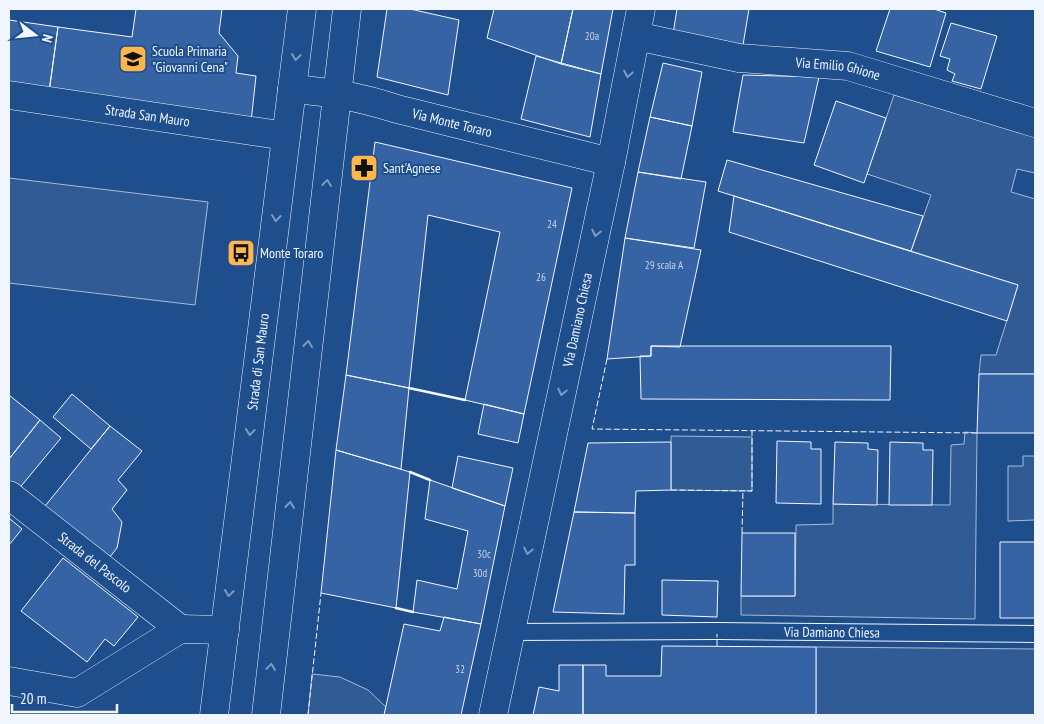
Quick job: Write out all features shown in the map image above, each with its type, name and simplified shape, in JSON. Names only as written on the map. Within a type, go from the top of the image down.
[{"type":"street","name":"Strada di San Mauro","points":[[214,715],[302,9]]},
{"type":"street","points":[[266,715],[348,9]]},
{"type":"street","name":"Via Damiano Chiesa","points":[[493,715],[611,162],[641,9]]},
{"type":"street","name":"Via Emilio Ghione","points":[[636,36],[739,58],[848,66],[1035,123]]},
{"type":"street","name":"Via Monte Toraro","points":[[292,89],[338,93],[611,162]]},
{"type":"street","name":"Strada San Mauro","points":[[9,95],[286,136]]},
{"type":"street","name":"Strada del Pascolo","points":[[9,495],[180,629]]},
{"type":"street","points":[[9,681],[77,693],[180,629],[225,630]]},
{"type":"lane","name":"Via Damiano Chiesa","points":[[510,632],[717,631],[1035,634]]},
{"type":"shaded area","points":[[894,95],[1035,137],[1035,173],[1017,169],[1011,192],[1035,199],[1035,374],[979,374],[981,355],[996,355],[1018,285],[911,251],[931,195],[867,174]]},
{"type":"shaded area","points":[[9,178],[208,202],[195,305],[9,283]]},
{"type":"shaded area","points":[[965,432],[977,433],[975,619],[741,615],[741,596],[795,596],[796,525],[833,524],[833,504],[950,505],[951,445],[964,444]]},
{"type":"shaded area","points":[[671,436],[752,437],[752,491],[671,490]]},
{"type":"shaded area","points":[[1023,456],[1035,456],[1035,520],[1008,521],[1008,466],[1023,466]]},
{"type":"shaded area","points":[[816,647],[1035,649],[1035,715],[816,715]]},
{"type":"shaded area","points":[[312,674],[340,677],[368,690],[386,707],[384,715],[308,715]]},
{"type":"building","name":"Scuola Primaria \"Giovanni Cena\"","points":[[136,9],[222,9],[219,33],[238,56],[236,73],[256,76],[251,122],[49,92],[58,27],[132,37]]},
{"type":"building","points":[[387,9],[410,9],[459,20],[448,95],[377,77]]},
{"type":"building","points":[[494,9],[573,9],[561,64],[487,38]]},
{"type":"building","points":[[573,9],[613,9],[601,74],[561,64]]},
{"type":"building","points":[[677,9],[749,9],[743,45],[673,34]]},
{"type":"building","points":[[890,9],[934,9],[946,13],[930,67],[876,51]]},
{"type":"building","points":[[9,20],[58,27],[49,92],[9,87]]},
{"type":"building","points":[[951,23],[997,36],[981,89],[952,81],[955,74],[947,70],[950,59],[940,56]]},
{"type":"building","points":[[536,56],[601,74],[590,137],[521,119]]},
{"type":"building","points":[[663,63],[702,72],[692,126],[650,117]]},
{"type":"building","points":[[743,75],[819,77],[804,143],[733,132]]},
{"type":"building","points":[[836,101],[886,118],[864,183],[814,165]]},
{"type":"building","points":[[650,117],[692,126],[681,179],[638,172]]},
{"type":"building","points":[[375,142],[572,188],[524,414],[465,400],[500,232],[428,215],[409,388],[346,375]]},
{"type":"building","points":[[727,160],[923,216],[911,251],[718,191]]},
{"type":"building","points":[[638,172],[706,182],[694,248],[625,238]]},
{"type":"building","points":[[734,196],[1018,285],[1007,321],[729,232]]},
{"type":"building","points":[[625,238],[701,250],[680,347],[651,346],[651,356],[607,359]]},
{"type":"building","points":[[651,346],[891,346],[890,400],[641,399],[640,356],[651,356]]},
{"type":"building","points":[[979,374],[1035,374],[1035,433],[977,433]]},
{"type":"building","points":[[346,375],[409,388],[401,469],[336,450]]},
{"type":"building","points":[[72,394],[110,426],[91,449],[53,417]]},
{"type":"building","points":[[9,395],[40,420],[9,459]]},
{"type":"building","points":[[484,404],[524,414],[518,443],[478,434]]},
{"type":"building","points":[[40,420],[61,438],[17,491],[9,484],[9,459]]},
{"type":"building","points":[[110,426],[142,451],[118,480],[127,490],[112,509],[122,522],[117,548],[105,563],[41,511]]},
{"type":"building","points":[[777,441],[811,442],[811,449],[821,449],[821,504],[776,503]]},
{"type":"building","points":[[671,442],[671,490],[636,491],[635,513],[574,512],[588,443]]},
{"type":"building","points":[[835,442],[868,443],[868,449],[878,450],[877,505],[833,504]]},
{"type":"building","points":[[890,442],[923,443],[923,450],[933,450],[932,505],[889,505]]},
{"type":"building","points":[[336,450],[410,472],[396,608],[321,593]]},
{"type":"building","points":[[458,456],[513,468],[505,506],[452,488]]},
{"type":"building","points":[[430,480],[505,506],[481,624],[413,612],[417,580],[457,589],[468,531],[425,519]]},
{"type":"building","points":[[574,512],[635,513],[635,565],[625,565],[624,614],[553,612]]},
{"type":"building","points":[[9,518],[22,529],[9,545]]},
{"type":"building","points":[[742,533],[795,533],[795,596],[741,596]]},
{"type":"building","points":[[1000,542],[1035,542],[1035,618],[1000,618]]},
{"type":"building","points":[[63,558],[138,617],[114,646],[105,639],[87,662],[21,611]]},
{"type":"building","points":[[662,580],[718,581],[717,617],[662,615]]},
{"type":"building","points":[[444,617],[481,624],[461,715],[384,715],[404,624],[440,631]]},
{"type":"building","points":[[662,646],[816,647],[816,715],[583,715],[583,665],[606,665],[606,676],[661,676]]},
{"type":"building","points":[[559,665],[583,665],[583,715],[533,715],[539,687],[559,691]]},
{"type":"fence","points":[[607,359],[592,429],[977,433]]},
{"type":"fence","points":[[671,490],[752,491],[752,431]]},
{"type":"fence","points":[[742,533],[743,490]]},
{"type":"fence","points":[[308,715],[321,593]]},
{"type":"fence","points":[[717,634],[717,646]]},
{"type":"wall","points":[[409,388],[465,400]]},
{"type":"wall","points":[[410,472],[430,480]]},
{"type":"wall","points":[[396,608],[413,612]]},
{"type":"place","name":"Scuola Primaria \"Giovanni Cena\"","points":[[133,59]]},
{"type":"place","name":"Sant'Agnese","points":[[364,168]]},
{"type":"place","name":"Monte Toraro","points":[[241,253]]}]
